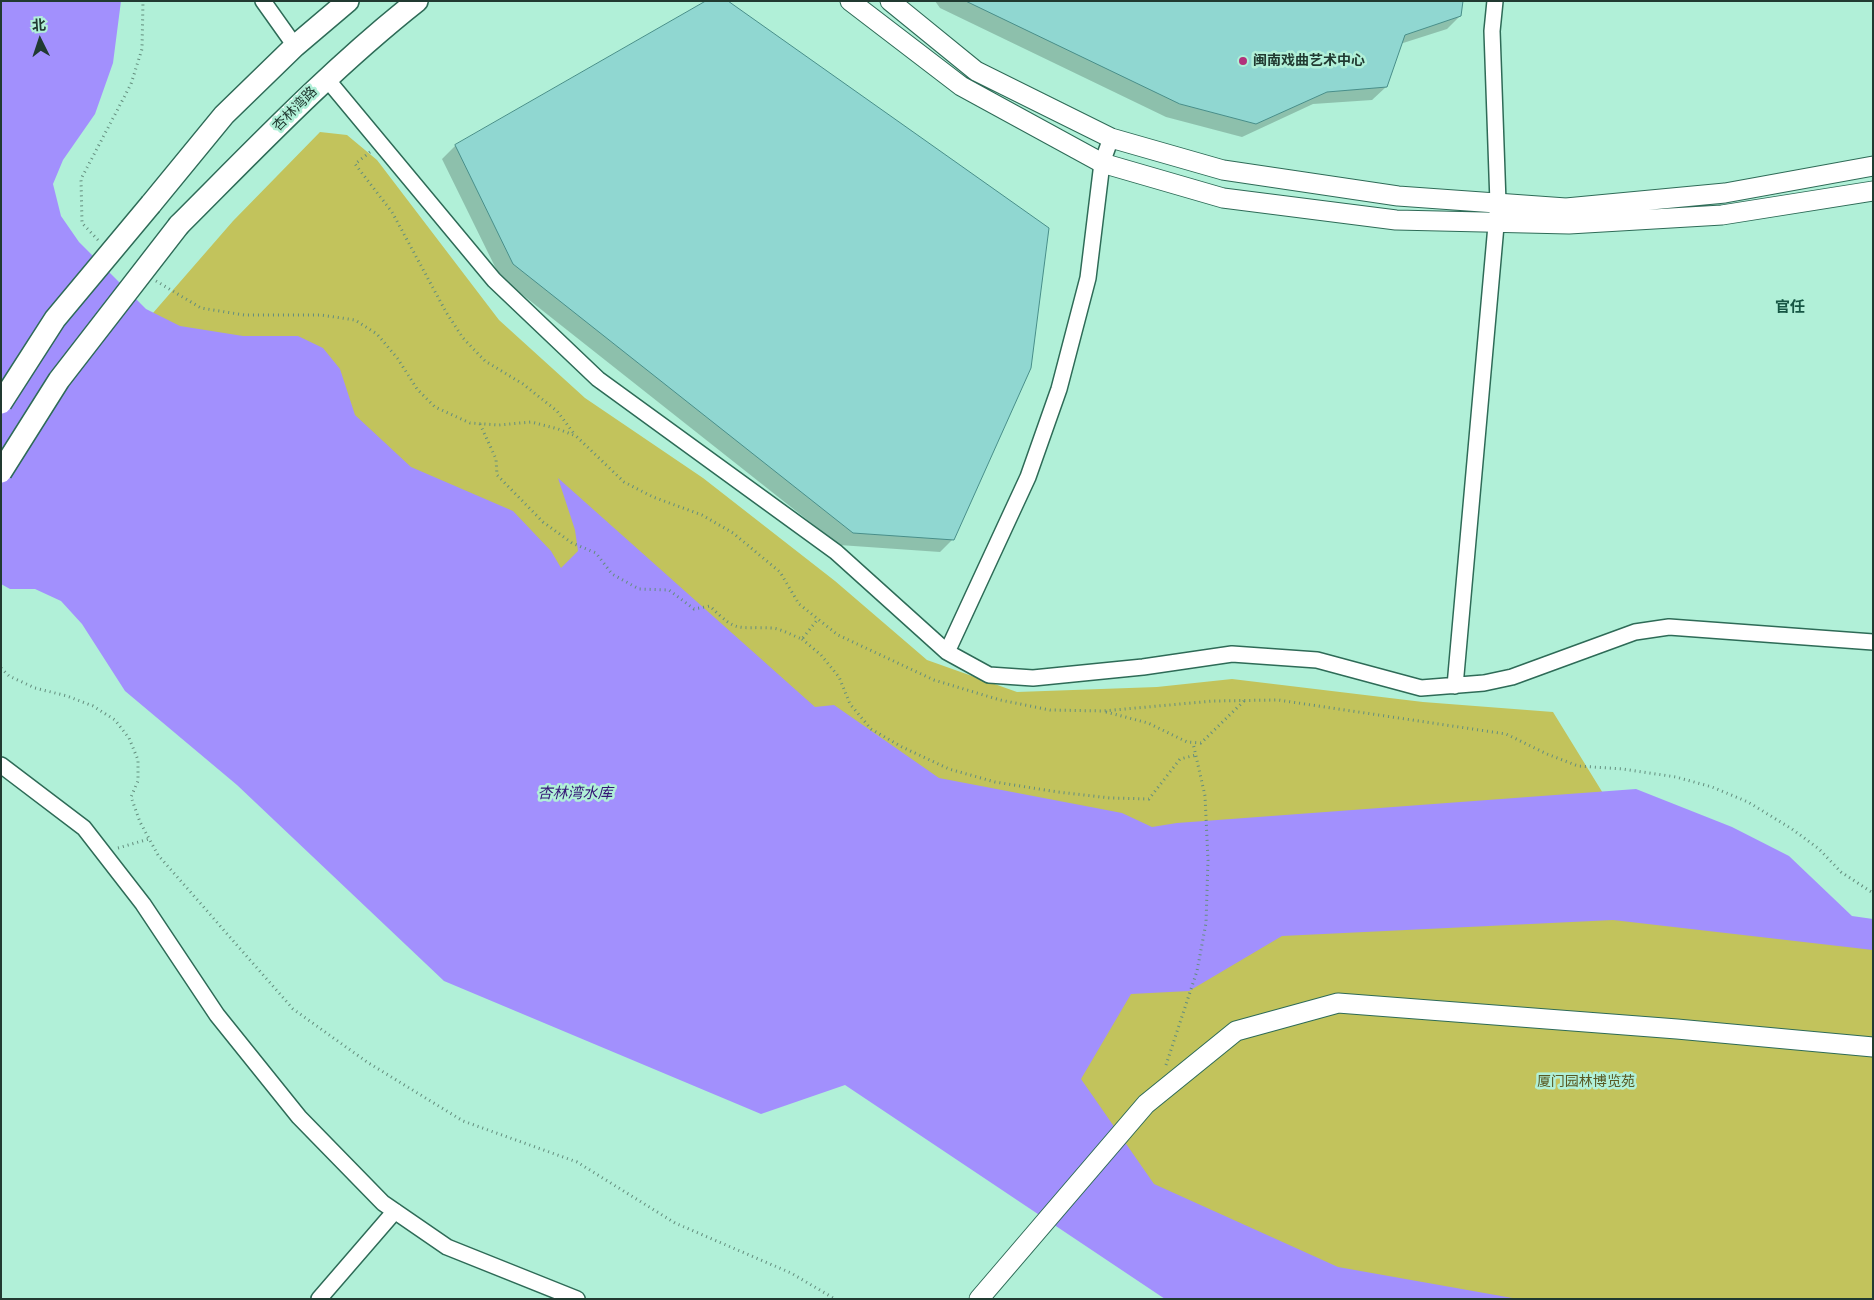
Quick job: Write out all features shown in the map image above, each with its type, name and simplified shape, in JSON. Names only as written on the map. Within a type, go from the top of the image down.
[{"type":"main road","points":[[1,403],[55,319],[224,115],[295,46],[348,1]]},
{"type":"main road","name":"杏林湾路","points":[[1,472],[59,380],[179,225],[326,78],[365,42],[417,1]]},
{"type":"street","points":[[263,1],[295,46]]},
{"type":"street","points":[[850,1],[961,86],[1102,164],[1223,198],[1396,220],[1569,224],[1722,215],[1873,191]]},
{"type":"street","points":[[890,1],[976,71],[1111,138],[1223,170],[1398,196],[1566,208],[1715,194],[1873,166]]},
{"type":"street","points":[[1455,686],[1497,222],[1492,31],[1495,1]]},
{"type":"street","points":[[326,78],[494,280],[598,379],[836,552],[947,652],[989,675],[1032,678],[1143,667],[1232,654],[1317,660],[1421,688],[1484,683],[1512,677],[1634,632],[1669,627],[1873,642]]},
{"type":"street","points":[[947,652],[1028,477],[1059,389],[1088,278],[1102,164],[1111,138]]},
{"type":"street","points":[[1,765],[84,828],[143,904],[218,1015],[299,1117],[383,1203],[447,1248],[577,1299]]},
{"type":"street","points":[[984,1293],[1146,1104],[1236,1031],[1338,1003],[1677,1029],[1873,1047]]},
{"type":"street","points":[[320,1299],[395,1211]]},
{"type":"path","points":[[105,245],[91,235],[82,223],[81,179],[131,84],[142,49],[143,1]]},
{"type":"path","points":[[380,144],[355,164],[392,212],[462,338],[485,361],[523,384],[557,411],[576,436],[624,482],[653,496],[702,515],[733,533],[780,572],[799,604],[838,635],[934,680],[1000,700],[1050,710],[1103,711],[1244,700],[1278,700],[1442,726],[1506,734],[1578,766],[1623,769],[1676,777],[1712,787],[1748,802],[1819,848],[1841,872],[1873,893]]},
{"type":"path","points":[[154,280],[201,308],[244,315],[321,315],[355,320],[377,334],[398,359],[417,389],[435,407],[470,423],[499,425],[531,422],[576,436]]},
{"type":"path","points":[[480,424],[496,459],[497,475],[543,522],[572,543],[596,553],[612,574],[639,589],[669,590],[694,609],[710,606],[727,623],[746,630],[774,628],[802,639],[821,655],[839,677],[850,704],[871,730],[902,748],[949,769],[995,782],[1110,798],[1149,798],[1180,759],[1196,755]]},
{"type":"path","points":[[802,639],[818,619]]},
{"type":"path","points":[[1,668],[9,676],[35,688],[84,702],[115,720],[129,738],[138,760],[138,781],[131,797],[140,822],[158,854],[293,1010],[367,1062],[464,1121],[577,1162],[675,1223],[791,1273],[835,1299]]},
{"type":"path","points":[[1103,711],[1148,723],[1187,742],[1201,743],[1244,700]]},
{"type":"path","points":[[1167,1087],[1164,1072],[1197,971],[1206,923],[1208,860],[1205,796],[1193,742]]},
{"type":"path","points":[[103,852],[149,839]]},
{"type":"green space","points":[[320,132],[347,135],[377,160],[499,320],[585,398],[703,478],[835,581],[927,660],[1017,692],[1157,687],[1232,679],[1423,702],[1553,712],[1625,829],[1129,884],[765,745],[146,321],[233,221]]},
{"type":"green space","name":"厦门园林博览苑","points":[[1615,862],[1873,930],[1873,1299],[1353,1299],[1015,1137],[1119,904]]},
{"type":"water","name":"杏林湾水库","points":[[1,1],[121,1],[113,63],[95,114],[63,160],[53,184],[61,216],[79,242],[146,309],[180,326],[243,336],[298,336],[323,348],[340,369],[355,415],[411,467],[513,511],[551,551],[561,568],[578,551],[575,530],[558,478],[815,707],[834,705],[939,778],[1122,813],[1152,827],[1177,823],[1636,789],[1732,827],[1789,856],[1852,916],[1873,919],[1873,950],[1613,920],[1282,936],[1189,991],[1131,994],[1081,1079],[1154,1184],[1338,1267],[1518,1299],[1165,1299],[845,1085],[761,1114],[444,981],[237,785],[125,691],[82,624],[61,601],[35,589],[10,589],[1,584]]},
{"type":"building","points":[[706,1],[728,1],[1049,228],[1031,368],[954,540],[853,533],[513,264],[455,145]]},
{"type":"building","name":"闽南戏曲艺术中心","points":[[966,1],[1463,1],[1461,16],[1405,35],[1387,87],[1327,92],[1256,124],[1180,104]]},
{"type":"place","name":"闽南戏曲艺术中心","points":[[1243,61]]},
{"type":"district","name":"官任","points":[[1790,307]]}]
